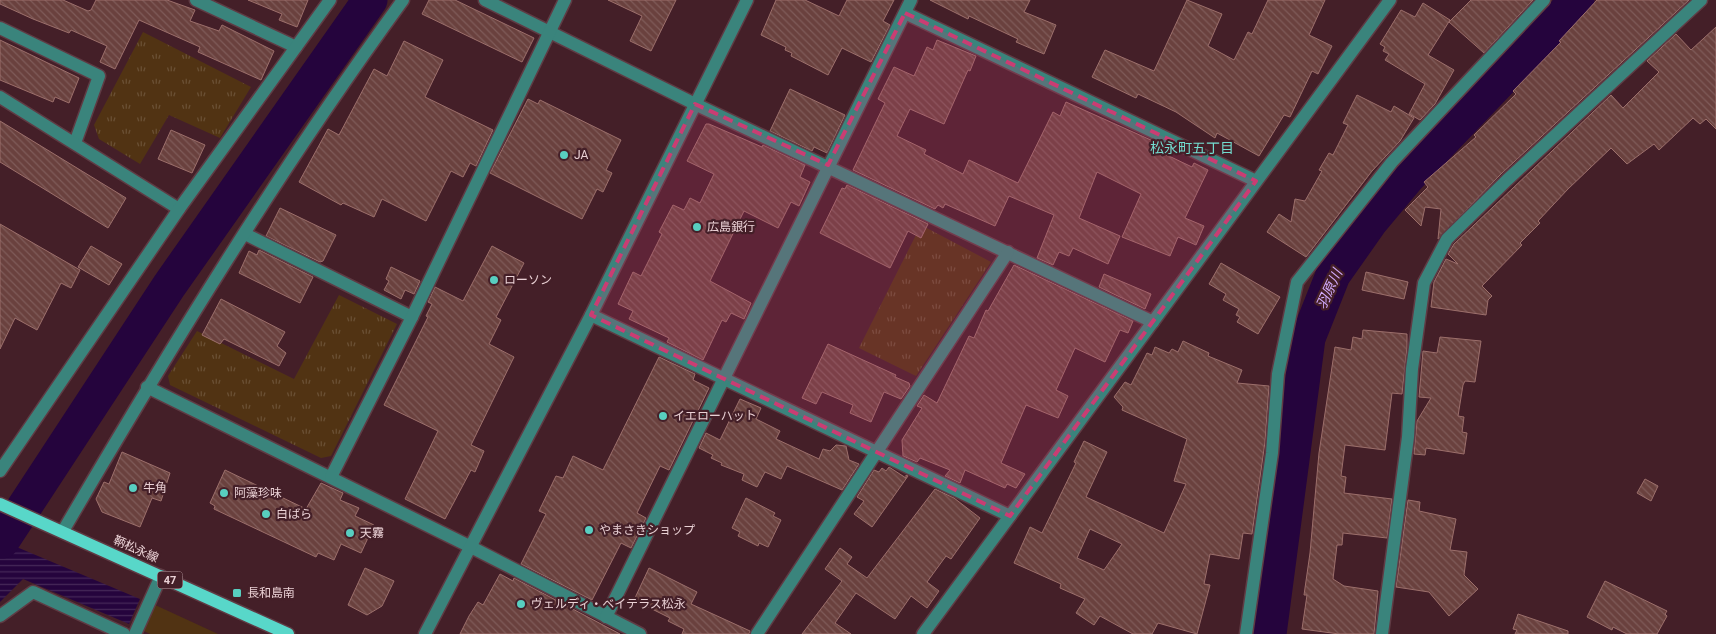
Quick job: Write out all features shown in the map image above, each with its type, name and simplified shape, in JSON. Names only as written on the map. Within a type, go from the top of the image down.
[{"type":"main road","name":"鞆松永線","points":[[6,507],[288,634]]},
{"type":"street","points":[[196,0],[296,47]]},
{"type":"street","points":[[0,470],[179,208],[330,0]]},
{"type":"street","points":[[57,529],[340,86],[402,0]]},
{"type":"street","points":[[485,0],[695,104],[828,165],[1152,322]]},
{"type":"street","points":[[331,478],[412,317],[565,0]]},
{"type":"street","points":[[425,634],[469,546],[591,316],[747,0]]},
{"type":"street","points":[[606,617],[911,0]]},
{"type":"street","points":[[922,634],[1390,0]]},
{"type":"street","points":[[1246,634],[1272,453],[1278,374],[1297,282],[1392,162],[1544,0]]},
{"type":"street","points":[[1382,634],[1408,437],[1412,369],[1424,283],[1447,239],[1507,180],[1701,0]]},
{"type":"street","points":[[905,13],[1256,182]]},
{"type":"street","points":[[0,28],[100,76],[74,144]]},
{"type":"street","points":[[0,97],[179,208]]},
{"type":"street","points":[[245,234],[412,317]]},
{"type":"street","points":[[757,634],[1008,252]]},
{"type":"street","points":[[591,316],[1010,516]]},
{"type":"street","points":[[147,388],[469,546],[640,634]]},
{"type":"street","points":[[136,631],[161,576]]},
{"type":"street","points":[[0,616],[33,592],[124,634]]},
{"type":"highlighted area","points":[[905,13],[1256,181],[1010,516],[591,315],[695,104],[828,165]]},
{"type":"green space","points":[[143,32],[251,87],[220,138],[169,115],[140,164],[99,139],[94,125]]},
{"type":"green space","points":[[921,225],[991,262],[916,376],[859,348]]},
{"type":"green space","points":[[339,295],[397,324],[331,456],[321,458],[170,385],[168,376],[197,331],[294,379]]},
{"type":"green space","points":[[153,604],[218,634],[150,634],[144,631],[143,628]]},
{"type":"shaded area","points":[[0,540],[140,599],[129,624],[23,579],[0,602]]},
{"type":"building","points":[[0,0],[63,0],[88,11],[91,10],[96,0],[167,0],[195,10],[190,21],[219,31],[222,25],[274,51],[261,80],[198,52],[200,47],[139,20],[115,69],[100,62],[107,46],[71,30],[69,33],[33,19],[0,4]]},
{"type":"building","points":[[248,0],[308,0],[297,27],[279,20],[282,14]]},
{"type":"building","points":[[429,0],[455,0],[534,38],[522,62],[422,14]]},
{"type":"building","points":[[608,0],[676,0],[651,51],[630,41],[642,16]]},
{"type":"building","points":[[776,0],[805,0],[839,16],[847,0],[894,0],[883,21],[890,25],[871,62],[842,48],[828,75],[791,56],[792,53],[785,50],[786,47],[761,35]]},
{"type":"building","points":[[930,0],[1030,0],[1024,12],[1056,25],[1044,54],[1016,42],[1018,39],[969,16],[968,19]]},
{"type":"building","points":[[1187,0],[1222,14],[1208,46],[1234,60],[1248,32],[1252,34],[1268,0],[1325,0],[1309,35],[1332,46],[1318,74],[1312,71],[1290,117],[1284,115],[1259,156],[1217,133],[1215,138],[1176,112],[1138,94],[1136,98],[1092,77],[1105,50],[1154,71]]},
{"type":"building","points":[[1471,0],[1533,0],[1484,53],[1449,22]]},
{"type":"building","points":[[1597,0],[1689,0],[1501,174],[1438,239],[1441,209],[1425,207],[1421,226],[1405,210],[1428,187],[1424,182],[1476,137],[1474,135],[1516,94],[1513,91],[1561,42],[1559,41]]},
{"type":"building","points":[[1423,3],[1450,20],[1428,55],[1454,70],[1435,104],[1420,120],[1409,114],[1425,84],[1385,60],[1389,54],[1383,51],[1385,47],[1380,44],[1401,10],[1415,17]]},
{"type":"building","points":[[1716,27],[1716,129],[1706,119],[1700,124],[1693,118],[1659,150],[1654,144],[1627,164],[1611,148],[1538,221],[1540,223],[1520,243],[1522,245],[1482,286],[1492,296],[1488,300],[1486,315],[1431,307],[1434,282],[1446,259],[1458,264],[1448,254],[1454,244],[1611,95],[1623,108],[1659,72],[1647,61],[1676,34],[1691,50]]},
{"type":"building","points":[[0,40],[79,78],[69,103],[55,97],[53,102],[0,80]]},
{"type":"building","points":[[937,40],[976,56],[970,71],[968,70],[944,124],[910,109],[897,136],[926,150],[924,154],[963,174],[969,160],[1018,183],[1053,112],[1060,116],[1066,102],[1153,141],[1150,147],[1192,167],[1194,163],[1208,170],[1185,218],[1204,226],[1196,245],[1178,237],[1170,256],[1122,237],[1141,194],[1097,172],[1079,218],[1120,236],[1108,264],[1073,248],[1069,256],[1059,252],[1053,265],[1037,258],[1054,215],[1009,196],[995,226],[945,204],[943,208],[938,205],[935,209],[853,170],[885,103],[878,99],[894,67],[914,76],[927,47],[933,50]]},
{"type":"building","points":[[404,41],[443,60],[425,97],[493,130],[476,166],[470,163],[463,177],[451,171],[426,221],[382,199],[374,217],[343,203],[341,205],[299,182],[328,129],[339,135],[374,69],[387,76]]},
{"type":"building","points":[[790,89],[845,115],[827,153],[814,147],[812,151],[770,131]]},
{"type":"building","points":[[1357,95],[1391,112],[1394,106],[1414,118],[1400,141],[1372,171],[1306,257],[1267,232],[1279,214],[1291,222],[1295,199],[1305,201],[1322,171],[1319,170],[1329,153],[1333,155],[1348,125],[1343,123]]},
{"type":"building","name":"JA","points":[[528,99],[538,104],[540,100],[621,140],[606,170],[612,173],[603,192],[597,189],[582,219],[490,173]]},
{"type":"building","points":[[0,121],[126,198],[108,228],[0,162]]},
{"type":"building","points":[[706,124],[762,147],[763,145],[805,165],[800,177],[810,182],[799,206],[791,202],[778,228],[744,211],[710,281],[751,303],[744,319],[731,313],[726,322],[722,320],[703,360],[667,342],[669,338],[629,319],[633,311],[618,304],[633,272],[641,276],[662,234],[659,232],[673,205],[684,210],[690,198],[700,203],[714,174],[687,161]]},
{"type":"building","points":[[171,130],[205,145],[192,173],[158,159]]},
{"type":"building","points":[[847,185],[928,224],[921,238],[908,231],[890,268],[820,233],[842,188],[845,189]]},
{"type":"building","points":[[280,208],[336,235],[323,261],[320,262],[266,236]]},
{"type":"building","points":[[0,224],[80,270],[71,288],[61,283],[37,330],[15,318],[0,349]]},
{"type":"building","points":[[91,246],[122,264],[109,285],[78,267]]},
{"type":"building","points":[[492,246],[524,263],[496,317],[501,320],[489,344],[514,357],[471,445],[484,451],[475,472],[471,470],[445,519],[405,499],[438,431],[384,405],[428,317],[426,316],[432,304],[428,302],[435,287],[463,301]]},
{"type":"building","points":[[259,250],[313,277],[300,303],[239,273],[249,251],[257,255]]},
{"type":"building","points":[[1221,263],[1280,297],[1258,334],[1237,322],[1240,317],[1236,315],[1239,309],[1223,300],[1226,294],[1209,284]]},
{"type":"building","points":[[1014,265],[1133,321],[1128,333],[1120,330],[1105,362],[1075,348],[1056,390],[1068,396],[1058,418],[1026,405],[1001,463],[1025,474],[1016,488],[1007,484],[1005,488],[965,470],[960,483],[945,476],[950,470],[920,458],[917,462],[903,456],[902,440],[922,408],[917,406],[924,395],[937,403],[969,336],[974,338],[986,310],[988,311]]},
{"type":"building","points":[[391,267],[420,281],[414,294],[405,290],[401,299],[384,290],[389,281],[386,279]]},
{"type":"building","points":[[1366,272],[1408,282],[1404,299],[1362,290]]},
{"type":"building","points":[[1104,274],[1151,294],[1145,309],[1099,287]]},
{"type":"building","points":[[221,299],[285,332],[277,346],[286,353],[279,366],[224,339],[220,344],[202,335]]},
{"type":"building","points":[[1363,330],[1407,334],[1402,394],[1392,393],[1385,450],[1345,445],[1341,476],[1346,477],[1344,493],[1392,499],[1387,538],[1343,533],[1342,545],[1337,545],[1333,579],[1344,586],[1378,591],[1374,634],[1339,634],[1302,629],[1307,595],[1304,595],[1310,553],[1319,453],[1335,347],[1351,350],[1353,337],[1362,339]]},
{"type":"building","points":[[1440,337],[1481,341],[1475,382],[1465,381],[1463,385],[1458,416],[1464,417],[1462,432],[1467,433],[1464,454],[1426,448],[1425,455],[1414,454],[1417,421],[1431,398],[1419,397],[1423,351],[1437,353]]},
{"type":"building","points":[[1183,341],[1209,353],[1208,356],[1242,370],[1237,383],[1269,386],[1265,442],[1252,534],[1243,533],[1239,559],[1210,554],[1204,584],[1210,585],[1197,634],[1158,623],[1152,634],[1133,634],[1100,616],[1094,625],[1076,613],[1085,599],[1060,588],[1061,584],[1014,563],[1030,527],[1042,533],[1076,463],[1074,462],[1084,441],[1107,452],[1086,497],[1164,533],[1186,484],[1174,481],[1187,439],[1122,410],[1123,407],[1114,397],[1125,382],[1131,385],[1147,353],[1152,355],[1155,347],[1169,353],[1172,349],[1178,352]],"holes":[[[1090,529],[1122,544],[1104,570],[1077,558]]]},
{"type":"building","points":[[828,344],[896,375],[895,377],[909,383],[910,386],[901,399],[884,392],[871,422],[850,413],[853,405],[822,392],[816,404],[802,398]]},
{"type":"building","points":[[659,357],[695,374],[693,380],[709,388],[669,470],[660,466],[637,513],[646,518],[631,548],[621,543],[592,600],[521,564],[546,514],[539,511],[556,476],[563,478],[573,456],[603,470]]},
{"type":"building","points":[[740,399],[761,408],[756,419],[780,431],[776,439],[819,459],[823,449],[830,451],[836,445],[846,446],[849,460],[859,464],[842,490],[787,466],[781,479],[765,472],[757,487],[742,480],[744,474],[721,465],[722,463],[711,458],[713,455],[699,448],[706,433],[720,440]]},
{"type":"building","name":"牛角","points":[[122,452],[170,473],[161,501],[152,498],[140,527],[102,512],[96,499],[104,482],[109,484]]},
{"type":"building","points":[[889,467],[906,478],[906,475],[908,476],[872,527],[854,514],[864,501],[857,497],[874,470],[879,472],[882,468],[886,471]]},
{"type":"building","points":[[225,470],[306,509],[321,483],[343,493],[340,500],[359,508],[355,516],[374,525],[361,553],[341,544],[334,560],[318,553],[316,557],[214,509],[215,506],[210,503]]},
{"type":"building","points":[[1645,479],[1658,486],[1651,501],[1637,493]]},
{"type":"building","points":[[935,489],[954,498],[980,518],[951,559],[946,556],[927,582],[939,591],[927,608],[911,596],[895,619],[856,593],[835,623],[851,634],[802,634],[842,581],[825,569],[840,548],[852,557],[847,564],[867,578]]},
{"type":"building","points":[[746,498],[775,513],[773,516],[781,520],[768,547],[759,543],[758,546],[738,536],[740,532],[732,528]]},
{"type":"building","points":[[1408,500],[1420,502],[1419,511],[1456,519],[1450,550],[1467,552],[1464,575],[1478,589],[1449,616],[1429,592],[1396,587]]},
{"type":"building","points":[[365,568],[394,581],[382,606],[367,615],[348,605]]},
{"type":"building","points":[[649,568],[697,592],[691,604],[750,631],[749,634],[682,634],[684,629],[668,621],[670,618],[634,600]]},
{"type":"building","name":"ヴェルディ・ベイテラス松永","points":[[500,574],[513,581],[514,578],[620,634],[460,634],[478,602],[483,605]]},
{"type":"building","points":[[1605,581],[1667,611],[1665,614],[1667,616],[1657,634],[1627,634],[1613,627],[1612,630],[1587,617]]},
{"type":"building","points":[[1518,614],[1568,631],[1568,634],[1515,634],[1517,630],[1513,629]]},
{"type":"waterway","points":[[2,541],[169,286],[370,0]]},
{"type":"waterway","name":"羽原川","points":[[1269,634],[1308,338],[1333,275],[1371,221],[1407,178],[1577,0]]},
{"type":"place","name":"JA","points":[[564,155]]},
{"type":"place","name":"広島銀行","points":[[697,227]]},
{"type":"place","name":"ローソン","points":[[494,280]]},
{"type":"place","name":"イエローハット","points":[[663,416]]},
{"type":"place","name":"牛角","points":[[133,488]]},
{"type":"place","name":"阿藻珍味","points":[[224,493]]},
{"type":"place","name":"白ばら","points":[[266,514]]},
{"type":"place","name":"やまさきショップ","points":[[589,530]]},
{"type":"place","name":"天霧","points":[[350,533]]},
{"type":"place","name":"長和島南","points":[[237,593]]},
{"type":"place","name":"ヴェルディ・ベイテラス松永","points":[[521,604]]},
{"type":"district","name":"松永町五丁目","points":[[1192,148]]}]
